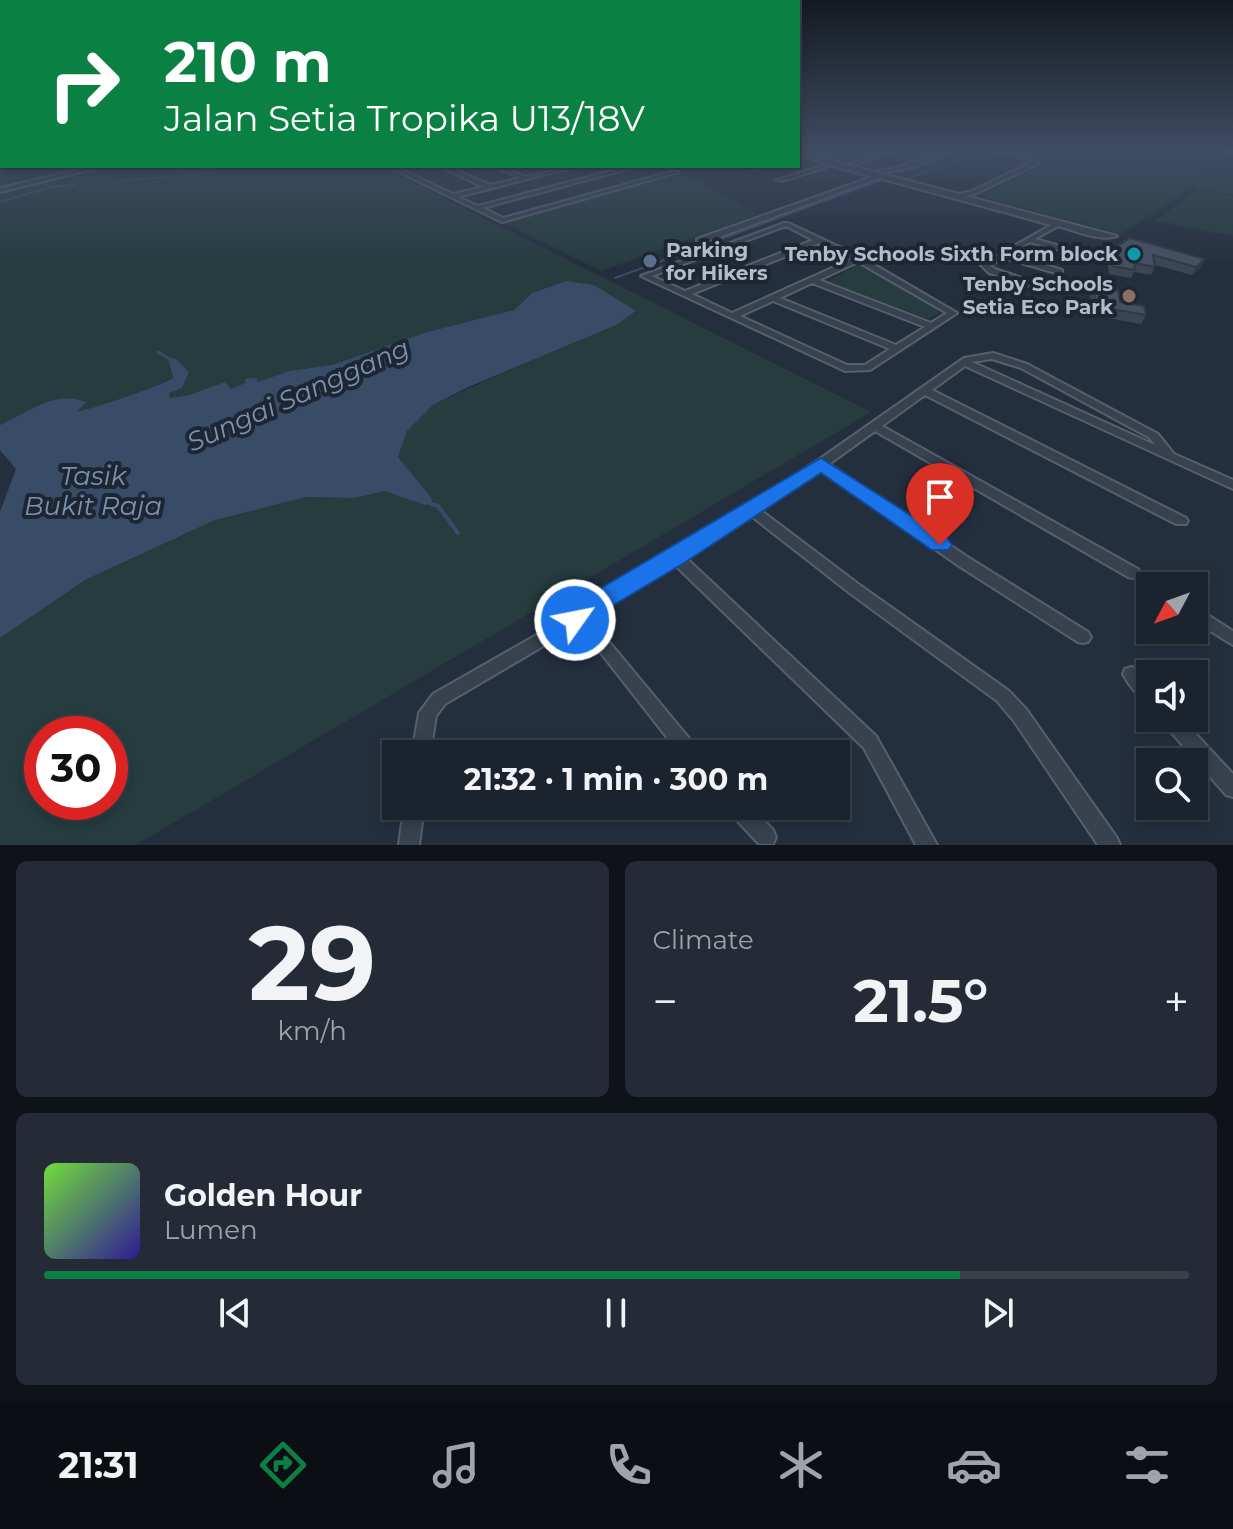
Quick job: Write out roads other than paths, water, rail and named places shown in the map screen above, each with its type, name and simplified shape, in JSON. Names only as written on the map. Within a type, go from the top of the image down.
[{"type":"street","points":[[439,189],[502,220],[613,189]]},
{"type":"street","points":[[453,196],[480,189]]},
{"type":"street","points":[[477,208],[547,189]]},
{"type":"street","points":[[555,189],[578,199]]},
{"type":"street","points":[[807,193],[818,189]]},
{"type":"street","points":[[718,247],[700,241],[841,189]]},
{"type":"street","points":[[925,189],[1096,239]]},
{"type":"street","points":[[937,189],[1113,236],[1054,226],[985,265],[992,271],[1034,285]]},
{"type":"street","points":[[950,193],[973,193],[980,189]]},
{"type":"street","points":[[973,193],[978,200]]},
{"type":"street","points":[[786,224],[819,240],[953,313],[867,368],[845,368],[645,276],[786,224]]},
{"type":"street","points":[[685,294],[819,240]]},
{"type":"street","points":[[1029,240],[1082,255]]},
{"type":"street","points":[[1003,255],[1059,272]]},
{"type":"street","points":[[733,316],[858,259]]},
{"type":"street","points":[[812,280],[932,327]]},
{"type":"street","points":[[773,298],[897,349]]},
{"type":"street","points":[[423,740],[428,713],[439,699],[582,619],[821,464],[964,362],[979,356],[993,356],[1024,366],[1154,436],[1170,456]]},
{"type":"street","points":[[964,362],[1233,485]]},
{"type":"street","points":[[924,390],[1181,521]]},
{"type":"street","points":[[875,426],[1133,573]]},
{"type":"street","points":[[821,464],[964,562],[1083,637]]},
{"type":"street","points":[[751,509],[856,590],[1003,696],[1020,715],[1110,845]]},
{"type":"street","points":[[676,557],[870,742],[927,845]]},
{"type":"street","points":[[582,619],[680,740]]},
{"type":"street","points":[[1208,623],[1233,639]]},
{"type":"street","points":[[1131,674],[1136,680]]},
{"type":"street","points":[[1183,732],[1233,788]]},
{"type":"street","points":[[408,844],[412,820]]},
{"type":"street","points":[[750,820],[770,842]]},
{"type":"water","name":"Tasik Bukit Raja","points":[[566,281],[594,285],[636,311],[616,325],[468,387],[433,405],[407,431],[398,457],[432,499],[431,504],[425,505],[384,491],[355,498],[306,497],[215,520],[85,580],[0,638],[0,512],[16,469],[0,450],[0,425],[52,400],[63,398],[86,402],[78,411],[156,386],[173,378],[168,358],[176,359],[189,372],[182,388],[169,393],[170,398],[189,395],[225,382],[231,389],[245,383],[245,379],[256,378],[258,382],[289,371],[332,365],[424,333],[514,310],[532,293]]},
{"type":"waterway","points":[[0,202],[43,189]]},
{"type":"waterway","name":"Sungai Sanggang","points":[[713,242],[856,189]]},
{"type":"waterway","name":"Sungai Sanggang","points":[[615,278],[705,245]]},
{"type":"waterway","points":[[158,352],[168,358]]},
{"type":"waterway","points":[[431,504],[438,506],[458,533]]},
{"type":"place","name":"Tenby Schools Sixth Form block","points":[[1134,254]]},
{"type":"place","name":"Parking for Hikers","points":[[650,261]]},
{"type":"place","name":"Tenby Schools Setia Eco Park","points":[[1129,296]]}]
